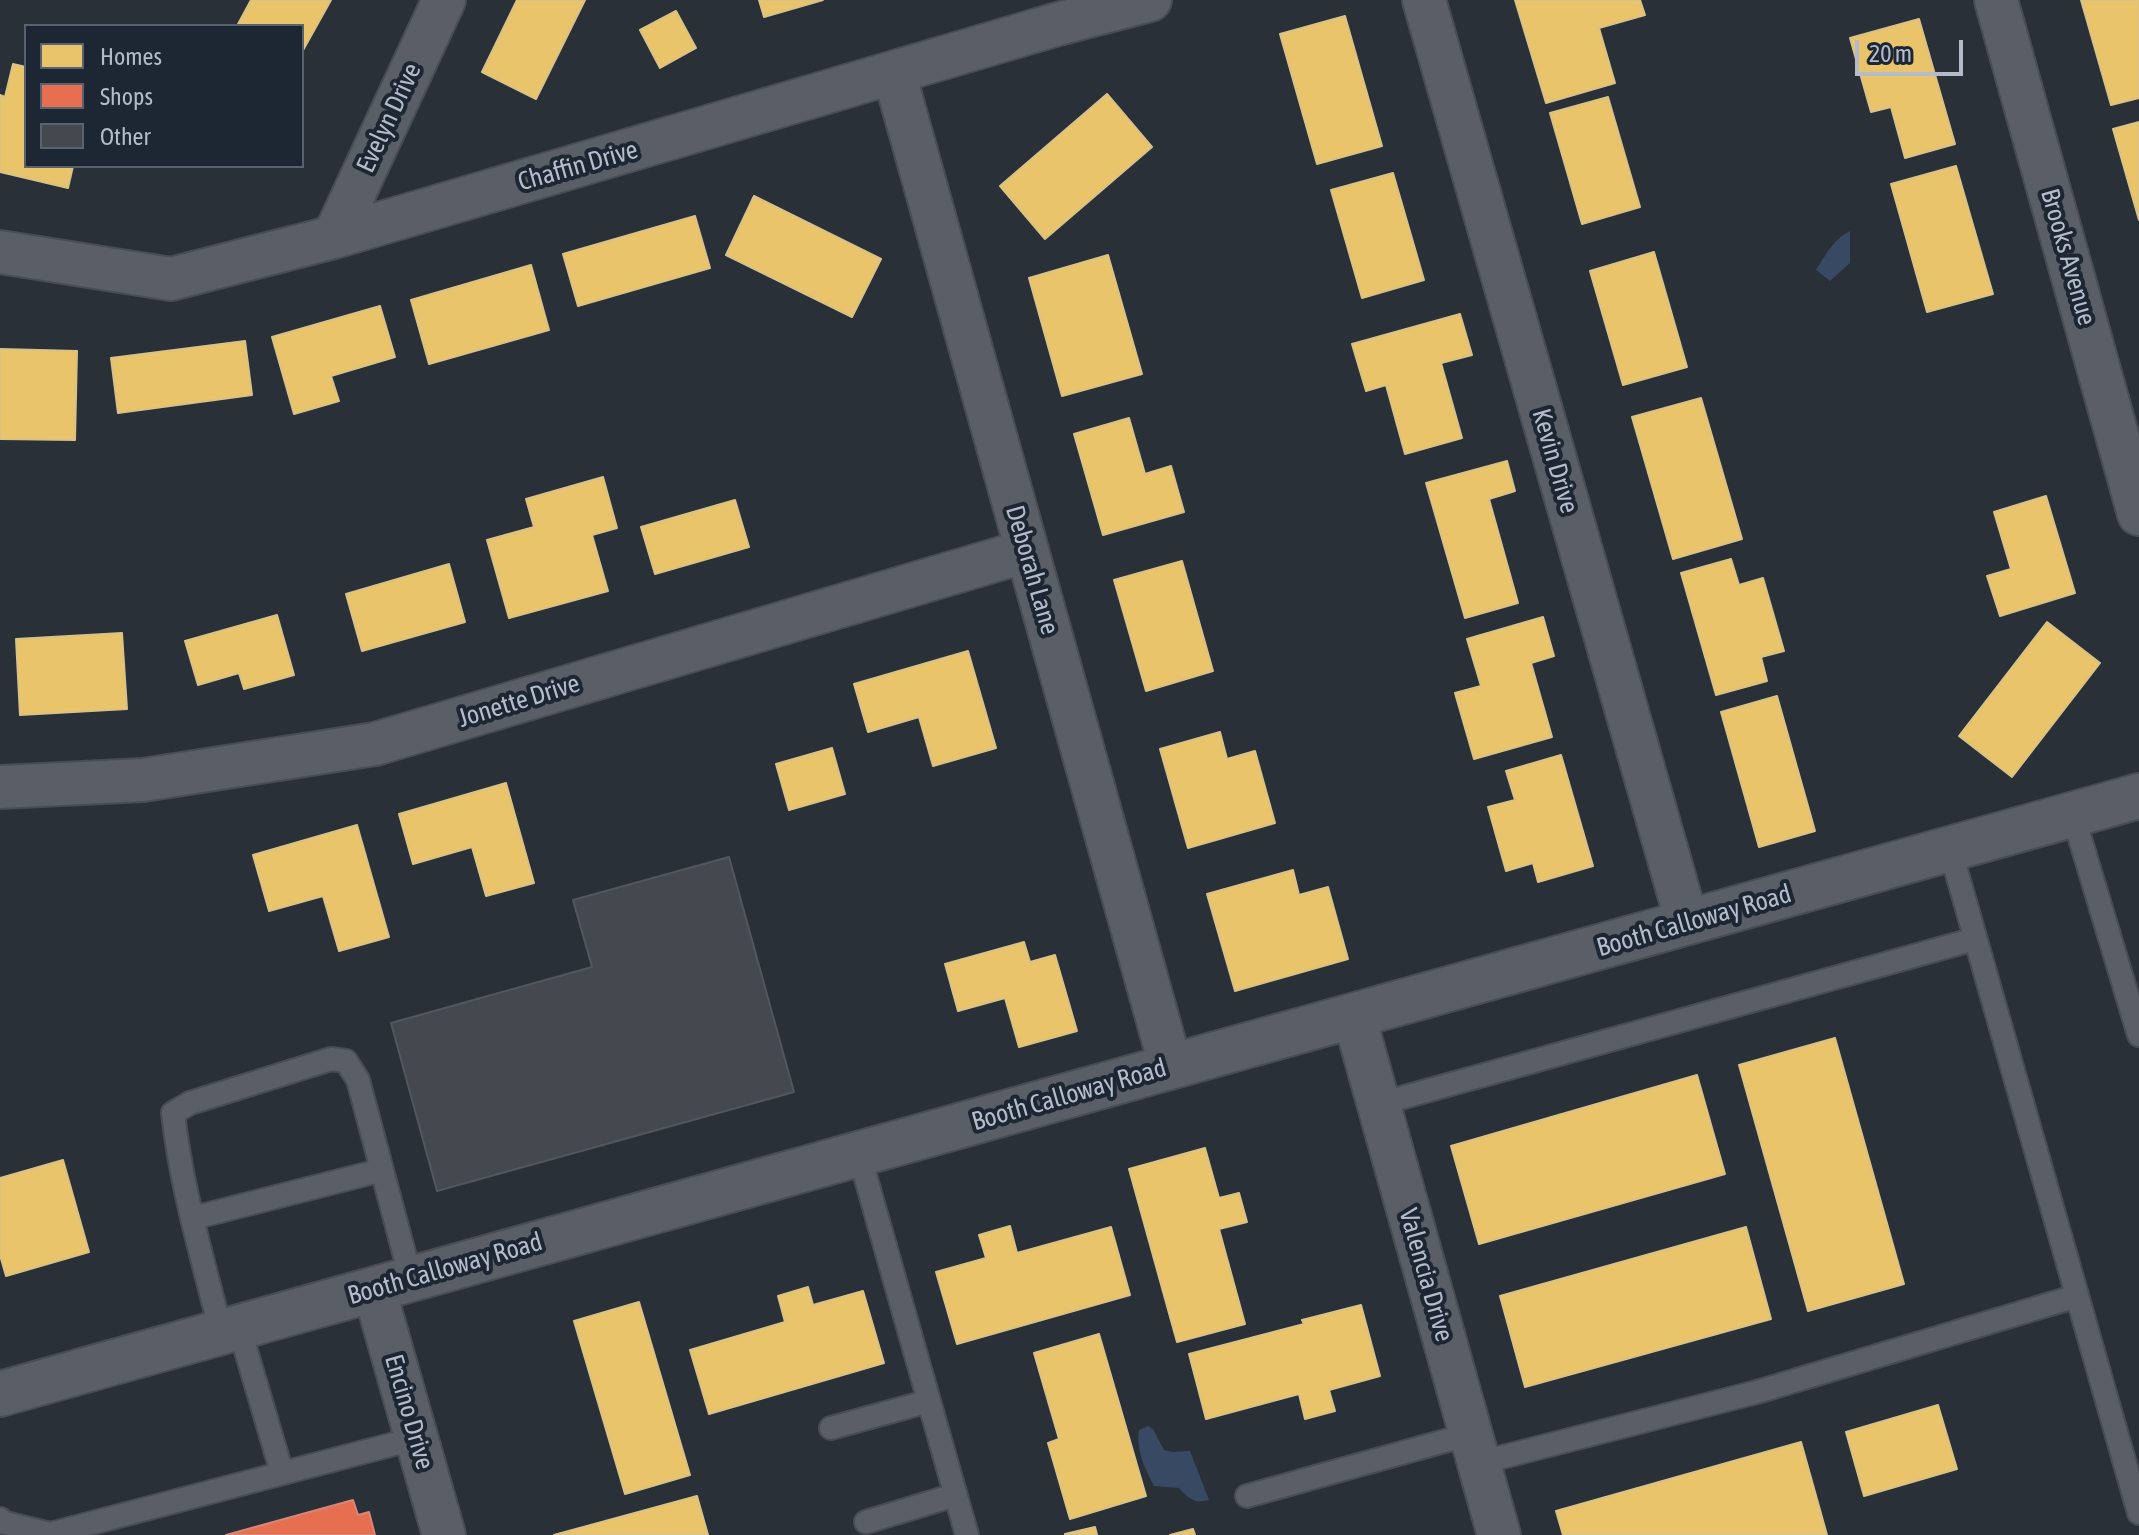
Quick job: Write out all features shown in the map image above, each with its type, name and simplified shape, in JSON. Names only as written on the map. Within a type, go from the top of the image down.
[{"type":"street","name":"Evelyn Drive","points":[[334,237],[444,0]]},
{"type":"street","name":"Chaffin Drive","points":[[0,252],[171,279],[334,237],[894,73],[1062,12],[1150,0]]},
{"type":"street","name":"Kevin Drive","points":[[1424,0],[1687,922]]},
{"type":"street","name":"Brooks Avenue","points":[[1996,0],[2139,514]]},
{"type":"street","name":"Deborah Lane","points":[[894,73],[1171,1067]]},
{"type":"street","name":"Jonette Drive","points":[[0,787],[143,780],[375,744],[1026,551]]},
{"type":"street","name":"Booth Calloway Road","points":[[0,1394],[2139,796]]},
{"type":"street","name":"Valencia Drive","points":[[1354,1016],[1475,1448],[1490,1533]]},
{"type":"street","name":"Encino Drive","points":[[393,1284],[417,1438],[444,1535]]},
{"type":"lane","points":[[2073,815],[2139,1035]]},
{"type":"lane","points":[[1950,849],[2139,1513]]},
{"type":"lane","points":[[1379,1104],[1975,939]]},
{"type":"lane","points":[[282,1473],[193,1218],[173,1113],[190,1103],[331,1059],[346,1061],[358,1080],[382,1170],[393,1284]]},
{"type":"lane","points":[[859,1154],[967,1535]]},
{"type":"lane","points":[[193,1218],[382,1170]]},
{"type":"lane","points":[[1247,1496],[1757,1392],[2077,1296]]},
{"type":"lane","points":[[831,1428],[929,1401]]},
{"type":"lane","points":[[0,1519],[1,1522],[50,1534],[417,1438]]},
{"type":"lane","points":[[866,1522],[955,1495]]},
{"type":"water","points":[[1850,231],[1850,263],[1830,281],[1816,270],[1834,243]]},
{"type":"water","points":[[1148,1426],[1153,1429],[1164,1450],[1190,1451],[1209,1500],[1192,1500],[1179,1488],[1154,1486],[1139,1445],[1139,1430]]},
{"type":"building: Homes","points":[[251,0],[331,0],[304,48],[304,24],[238,24]]},
{"type":"building: Homes","points":[[517,0],[585,0],[536,99],[482,72]]},
{"type":"building: Homes","points":[[759,0],[823,0],[764,17]]},
{"type":"building: Homes","points":[[1515,0],[1640,0],[1645,15],[1599,28],[1615,83],[1546,103]]},
{"type":"building: Homes","points":[[2081,0],[2139,0],[2139,98],[2111,105]]},
{"type":"building: Homes","points":[[676,11],[696,48],[660,68],[640,30]]},
{"type":"building: Homes","points":[[1345,16],[1382,146],[1317,164],[1280,34]]},
{"type":"building: Homes","points":[[1919,19],[1955,144],[1905,158],[1891,107],[1871,112],[1850,38]]},
{"type":"building: Homes","points":[[13,64],[24,67],[24,168],[73,168],[68,188],[0,172],[0,95],[5,97]]},
{"type":"building: Homes","points":[[1107,94],[1152,147],[1045,239],[1000,186]]},
{"type":"building: Homes","points":[[1608,97],[1640,207],[1582,224],[1550,113]]},
{"type":"building: Homes","points":[[2139,122],[2139,220],[2113,129]]},
{"type":"building: Homes","points":[[1956,166],[1993,294],[1927,312],[1891,184]]},
{"type":"building: Homes","points":[[1393,173],[1424,280],[1362,298],[1331,190]]},
{"type":"building: Homes","points":[[754,196],[881,259],[852,317],[726,255]]},
{"type":"building: Homes","points":[[695,216],[710,268],[578,306],[563,254]]},
{"type":"building: Homes","points":[[1654,252],[1687,367],[1623,385],[1590,271]]},
{"type":"building: Homes","points":[[1108,255],[1142,374],[1062,396],[1029,278]]},
{"type":"building: Homes","points":[[531,265],[549,330],[429,364],[411,300]]},
{"type":"building: Homes","points":[[380,306],[395,357],[331,376],[339,401],[294,414],[272,337]]},
{"type":"building: Homes","points":[[1460,314],[1472,355],[1441,363],[1462,438],[1405,454],[1386,385],[1366,391],[1352,344]]},
{"type":"building: Homes","points":[[245,341],[252,395],[118,413],[111,358]]},
{"type":"building: Homes","points":[[0,349],[77,351],[75,440],[0,439]]},
{"type":"building: Homes","points":[[1701,398],[1742,539],[1673,559],[1632,417]]},
{"type":"building: Homes","points":[[1129,418],[1145,474],[1171,466],[1184,512],[1103,535],[1074,434]]},
{"type":"building: Homes","points":[[1507,461],[1515,491],[1489,499],[1518,603],[1465,618],[1426,483]]},
{"type":"building: Homes","points":[[603,477],[617,528],[592,535],[608,591],[509,618],[487,540],[534,527],[526,499]]},
{"type":"building: Homes","points":[[2046,496],[2075,593],[2000,616],[1987,576],[2011,569],[1994,512]]},
{"type":"building: Homes","points":[[735,500],[749,547],[655,574],[641,527]]},
{"type":"building: Homes","points":[[1731,559],[1739,585],[1763,578],[1784,651],[1761,657],[1767,681],[1716,695],[1681,573]]},
{"type":"building: Homes","points":[[1182,561],[1213,671],[1146,691],[1114,580]]},
{"type":"building: Homes","points":[[449,564],[465,622],[362,651],[346,594]]},
{"type":"building: Homes","points":[[277,615],[294,675],[244,689],[239,673],[198,685],[185,641]]},
{"type":"building: Homes","points":[[1543,617],[1554,656],[1531,663],[1552,737],[1474,759],[1455,693],[1481,686],[1467,639]]},
{"type":"building: Homes","points":[[2047,622],[2100,663],[2012,777],[1959,736]]},
{"type":"building: Homes","points":[[122,633],[127,709],[20,715],[16,639]]},
{"type":"building: Homes","points":[[968,651],[996,748],[933,766],[919,717],[868,732],[854,684]]},
{"type":"building: Homes","points":[[1777,696],[1815,831],[1759,847],[1721,712]]},
{"type":"building: Homes","points":[[1220,732],[1227,759],[1255,751],[1275,823],[1188,848],[1160,749]]},
{"type":"building: Homes","points":[[832,748],[845,794],[789,810],[776,764]]},
{"type":"building: Homes","points":[[1561,755],[1593,866],[1538,882],[1533,863],[1506,871],[1488,807],[1515,800],[1506,771]]},
{"type":"building: Homes","points":[[506,783],[534,883],[486,896],[472,847],[413,864],[399,814]]},
{"type":"building: Homes","points":[[357,825],[389,937],[339,951],[323,896],[269,911],[253,855]]},
{"type":"building: Homes","points":[[1293,870],[1299,895],[1328,887],[1348,959],[1235,991],[1207,894]]},
{"type":"building: Homes","points":[[1024,942],[1030,962],[1055,955],[1077,1031],[1019,1047],[1005,998],[958,1011],[945,964]]},
{"type":"building: Homes","points":[[1835,1038],[1904,1284],[1808,1311],[1739,1065]]},
{"type":"building: Homes","points":[[1697,1075],[1725,1174],[1479,1244],[1451,1146]]},
{"type":"building: Homes","points":[[1205,1148],[1219,1198],[1239,1193],[1247,1222],[1219,1229],[1245,1324],[1177,1342],[1129,1169]]},
{"type":"building: Homes","points":[[63,1160],[89,1252],[6,1276],[0,1255],[0,1178]]},
{"type":"building: Homes","points":[[1010,1226],[1017,1253],[1111,1227],[1130,1295],[957,1344],[936,1272],[986,1258],[979,1235]]},
{"type":"building: Homes","points":[[1746,1227],[1771,1319],[1525,1387],[1500,1296]]},
{"type":"building: Homes","points":[[808,1287],[813,1305],[863,1291],[884,1363],[709,1414],[690,1350],[785,1322],[778,1296]]},
{"type":"building: Homes","points":[[639,1302],[690,1475],[625,1494],[574,1321]]},
{"type":"building: Homes","points":[[1361,1305],[1380,1376],[1329,1390],[1335,1411],[1305,1419],[1299,1394],[1206,1419],[1189,1354],[1304,1324],[1302,1320]]},
{"type":"building: Homes","points":[[1099,1334],[1146,1496],[1070,1519],[1048,1443],[1059,1439],[1034,1353]]},
{"type":"building: Homes","points":[[1938,1405],[1957,1469],[1864,1496],[1846,1432]]},
{"type":"building: Homes","points":[[1801,1442],[1827,1535],[1563,1535],[1556,1511]]},
{"type":"building: Homes","points":[[697,1496],[708,1535],[554,1535]]},
{"type":"building: Homes","points":[[1095,1527],[1097,1535],[1065,1535],[1065,1534]]},
{"type":"building: Homes","points":[[1193,1529],[1195,1535],[1170,1535]]},
{"type":"building: Shops","points":[[353,1500],[358,1515],[369,1512],[375,1535],[226,1535]]},
{"type":"building: Other","points":[[729,857],[794,1092],[437,1191],[391,1023],[592,967],[573,900]]}]
